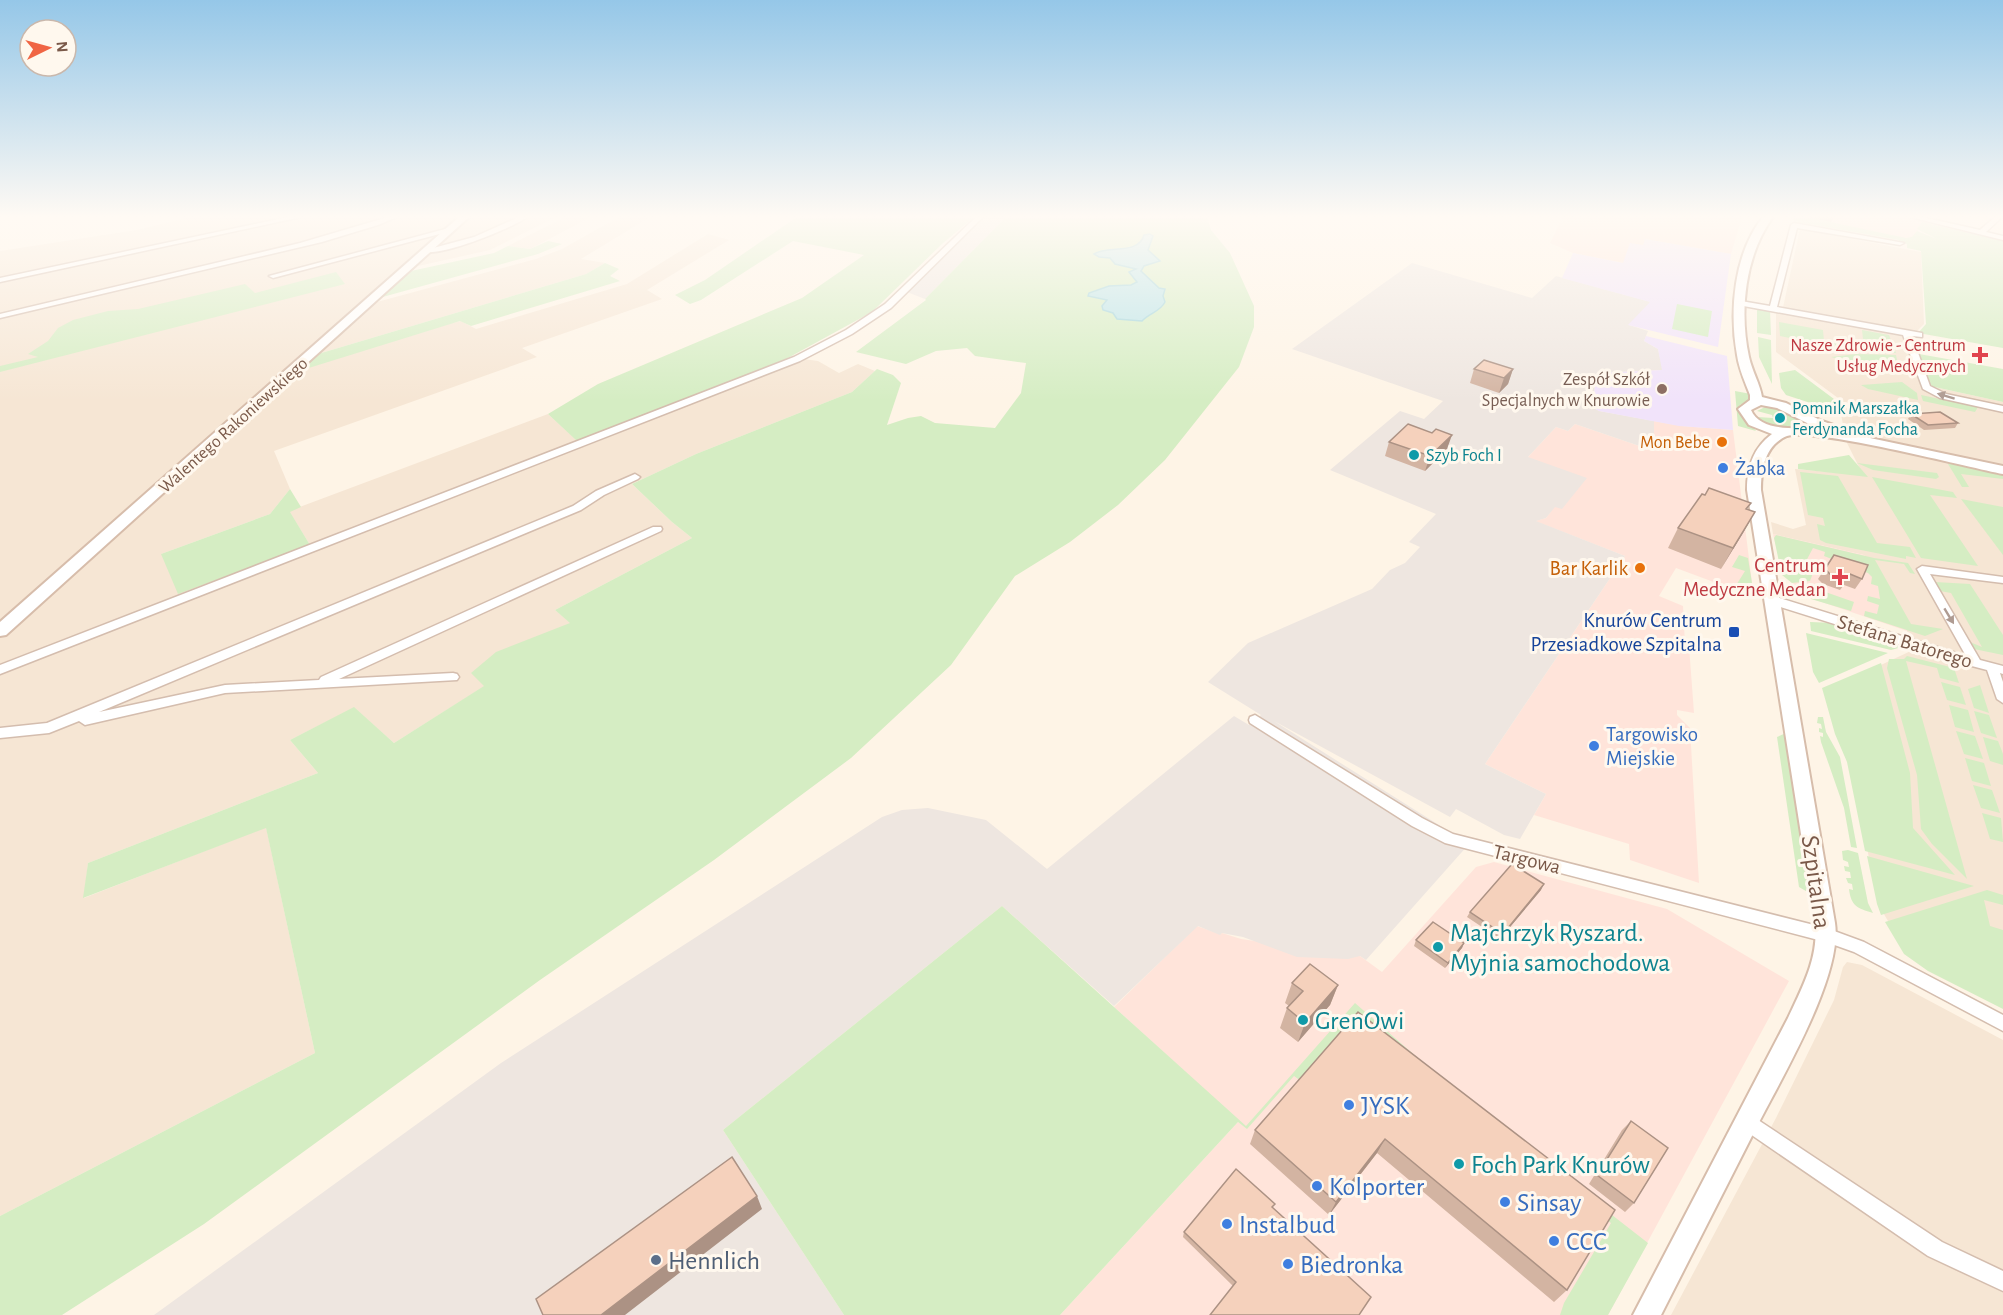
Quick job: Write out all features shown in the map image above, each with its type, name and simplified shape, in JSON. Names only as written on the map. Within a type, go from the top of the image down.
[{"type":"street","points":[[0,316],[164,278]]},
{"type":"street","name":"Walentego Rakoniewskiego","points":[[0,631],[395,278]]},
{"type":"street","points":[[0,670],[127,618],[797,359],[849,332],[882,311],[916,278]]},
{"type":"street","points":[[1746,278],[1741,303],[1741,348],[1756,395],[1756,402],[1782,405]]},
{"type":"street","points":[[1773,309],[1781,278]]},
{"type":"street","points":[[1741,303],[1919,335]]},
{"type":"street","points":[[1906,332],[1926,387],[1943,396],[2003,409]]},
{"type":"street","points":[[1751,378],[1782,405],[1825,427],[1864,440]]},
{"type":"street","name":"Szpitalna","points":[[1647,1315],[1796,1025],[1816,978],[1826,935],[1754,490],[1755,468],[1762,449],[1759,425],[1744,412],[1747,405],[1756,402]]},
{"type":"street","points":[[1803,431],[1810,425],[1806,417]]},
{"type":"street","points":[[1759,425],[1786,432]]},
{"type":"street","points":[[1762,449],[1777,435],[1803,431],[1864,440],[2003,470]]},
{"type":"street","points":[[49,728],[576,508],[600,493],[635,477]]},
{"type":"street","points":[[319,683],[657,529]]},
{"type":"street","points":[[1976,663],[1922,570],[2003,580]]},
{"type":"street","name":"Stefana Batorego","points":[[1772,600],[1998,669]]},
{"type":"street","points":[[1998,669],[2003,699]]},
{"type":"street","points":[[0,733],[49,728],[225,689],[453,677]]},
{"type":"street","name":"Targowa","points":[[1255,720],[1417,822],[1450,840],[1826,935],[1859,947],[2003,1023]]},
{"type":"street","points":[[1746,1121],[1935,1249],[2003,1281]]},
{"type":"shaded area","points":[[0,278],[404,278],[377,302],[464,278],[571,278],[318,354],[461,321],[476,329],[627,284],[636,278],[666,278],[647,290],[662,299],[522,348],[537,357],[274,451],[290,489],[270,514],[161,554],[310,545],[289,511],[548,414],[584,447],[804,359],[818,361],[839,373],[858,364],[875,371],[852,392],[696,454],[632,484],[692,538],[555,610],[571,623],[548,633],[485,686],[394,743],[354,708],[290,740],[318,773],[88,863],[84,898],[266,827],[315,1053],[0,1216]]},
{"type":"shaded area","points":[[921,278],[945,278],[925,299],[907,292]]},
{"type":"shaded area","points":[[1391,278],[1465,278],[1532,298],[1553,278],[1565,278],[1651,302],[1629,325],[1648,331],[1644,341],[1658,349],[1663,370],[1597,373],[1592,407],[1599,411],[1654,421],[1654,451],[1575,424],[1568,431],[1556,427],[1528,457],[1587,478],[1562,509],[1555,507],[1546,518],[1536,521],[1625,556],[1485,764],[1546,794],[1520,839],[1504,835],[1456,809],[1450,817],[1274,721],[1469,844],[1366,960],[1360,956],[1348,959],[1297,957],[1243,937],[1222,933],[1220,935],[1198,926],[1114,1006],[1002,906],[723,1130],[844,1315],[154,1315],[501,1063],[882,817],[902,810],[928,808],[986,820],[1047,869],[1234,716],[1249,725],[1261,715],[1208,682],[1248,643],[1372,589],[1390,570],[1405,563],[1420,547],[1409,542],[1436,514],[1330,470],[1400,411],[1424,419],[1443,401],[1292,349]]},
{"type":"shaded area","points":[[1563,278],[1728,278],[1718,347],[1628,325],[1650,302]]},
{"type":"shaded area","points":[[1789,278],[1922,278],[1924,324],[1914,334],[1930,386],[2003,402],[2003,1007],[1908,955],[1878,904],[1850,761],[1825,691],[1913,650],[1907,631],[1864,555],[1773,534],[1771,522],[1793,529],[1806,525],[1795,469],[1863,475],[1846,441],[1838,398],[1776,352],[1776,311],[1782,312]]},
{"type":"shaded area","name":"Zespół Szkół Specjalnych w Knurowie","points":[[1646,336],[1727,356],[1733,430],[1679,426],[1599,411],[1592,407],[1597,373],[1662,370],[1658,349],[1644,341]]},
{"type":"shaded area","points":[[1654,421],[1733,430],[1752,583],[1745,587],[1719,584],[1676,568],[1659,596],[1683,606],[1685,645],[1689,646],[1694,713],[1677,710],[1677,715],[1690,728],[1699,883],[1630,860],[1629,844],[1534,815],[1546,794],[1485,764],[1625,556],[1535,521],[1546,518],[1555,506],[1528,457],[1556,427],[1568,431],[1575,424],[1654,451]]},
{"type":"shaded area","points":[[1773,534],[1864,555],[1907,631],[1810,598],[1783,575]]},
{"type":"shaded area","points":[[1494,862],[1667,909],[1789,981],[1608,1315],[1060,1315],[1238,1122],[1246,1127],[1114,1007],[1197,926],[1241,939],[1360,956],[1382,972],[1476,867]]},
{"type":"shaded area","points":[[1847,962],[1862,965],[2003,1040],[2003,1315],[1671,1315],[1776,1118],[1834,1000],[1843,967]]},
{"type":"green space","points":[[311,278],[341,278],[345,284],[0,372],[0,366],[38,357],[28,354],[48,341],[58,328],[73,320],[108,311],[138,309],[245,284],[255,293]]},
{"type":"green space","points":[[402,278],[450,278],[379,298]]},
{"type":"green space","points":[[571,278],[615,278],[620,281],[471,326],[460,321],[299,371],[318,354]]},
{"type":"green space","points":[[735,278],[701,300],[690,304],[675,295],[705,280]]},
{"type":"green space","points":[[830,278],[907,278],[872,312],[786,359],[577,441],[548,414],[598,384],[802,298]]},
{"type":"green space","points":[[945,278],[1241,278],[1254,306],[1254,327],[1239,367],[1165,460],[1118,505],[1070,542],[1015,576],[951,665],[851,758],[714,860],[540,980],[204,1224],[62,1315],[0,1315],[0,1216],[315,1053],[266,828],[83,898],[88,863],[318,773],[290,740],[354,707],[394,743],[484,686],[471,673],[496,652],[570,623],[555,610],[692,538],[632,484],[696,454],[852,392],[877,369],[893,375],[901,383],[887,425],[921,416],[935,423],[995,428],[1021,393],[1026,363],[975,356],[967,348],[936,351],[906,364],[856,352],[925,299]]},
{"type":"green space","points":[[1923,278],[2003,278],[2003,348],[1918,333],[1926,324]]},
{"type":"green space","points":[[1677,304],[1712,311],[1708,337],[1672,329]]},
{"type":"green space","points":[[1757,308],[1770,310],[1771,335],[1757,333]]},
{"type":"green space","points":[[1779,322],[1823,330],[1824,341],[1862,348],[1864,348],[1862,330],[1889,335],[1896,353],[1852,351],[1780,336]]},
{"type":"green space","points":[[1758,337],[1771,340],[1772,384],[1759,357]]},
{"type":"green space","points":[[1856,354],[1896,355],[1897,360],[1853,363],[1831,357]]},
{"type":"green space","points":[[1919,354],[2003,369],[2003,402],[1930,386]]},
{"type":"green space","points":[[1795,370],[1834,399],[1835,411],[1786,395],[1781,388],[1779,373]]},
{"type":"green space","points":[[1902,382],[1917,393],[1918,400],[1868,389],[1861,385]]},
{"type":"green space","points":[[1735,391],[1751,394],[1752,398],[1740,405],[1738,410],[1756,431],[1738,426]]},
{"type":"green space","points":[[1921,395],[1978,407],[1975,412],[1923,401]]},
{"type":"green space","points":[[1765,407],[1790,413],[1799,424],[1783,428],[1765,423],[1757,417],[1773,418],[1772,415],[1757,411]]},
{"type":"green space","points":[[1849,455],[1868,477],[1798,469],[1798,464]]},
{"type":"green space","points":[[1857,463],[1937,473],[1939,477],[1936,479],[1873,470]]},
{"type":"green space","points":[[1948,464],[2003,474],[2003,479],[1961,474],[1969,487],[1962,487]]},
{"type":"green space","points":[[1800,472],[1838,476],[1877,543],[1910,547],[1916,558],[1906,556],[1906,559],[1820,540],[1817,524],[1825,526],[1823,518],[1808,515]]},
{"type":"green space","points":[[1872,477],[1953,492],[1957,498],[1930,495],[1978,566],[1921,558]]},
{"type":"green space","points":[[290,489],[301,507],[290,512],[310,545],[178,594],[161,554],[270,514]]},
{"type":"green space","points":[[1961,499],[2003,507],[2003,555]]},
{"type":"green space","points":[[1776,535],[1874,558],[1908,563],[1915,574],[1910,573],[1904,564],[1875,560],[1911,624],[1943,629],[1925,636],[1864,616],[1865,611],[1877,614],[1879,605],[1867,601],[1868,596],[1880,599],[1878,586],[1871,584],[1872,577],[1868,573],[1824,556],[1825,552],[1813,548],[1804,565],[1779,562],[1774,538]]},
{"type":"green space","points":[[1739,555],[1748,558],[1752,583],[1743,588],[1735,587],[1745,571],[1732,567]]},
{"type":"green space","points":[[1780,564],[1806,567],[1805,570],[1813,573],[1810,581],[1792,583],[1782,575]]},
{"type":"green space","points":[[1935,582],[1970,584],[2003,635],[2003,655],[1974,649],[1970,642],[1982,647],[1951,593],[1940,591]]},
{"type":"green space","points":[[1812,584],[1814,588],[1854,602],[1851,611],[1801,596],[1791,586]]},
{"type":"green space","points":[[1810,622],[1835,623],[1899,644],[1902,647],[1891,650],[1811,631]]},
{"type":"green space","points":[[1806,633],[1888,653],[1819,683],[1813,672]]},
{"type":"green space","points":[[1907,656],[1954,668],[1959,683],[1940,678],[1937,668],[1906,661],[1967,879],[1932,844],[1921,829],[1917,775],[1887,668],[1889,659],[1904,659]]},
{"type":"green space","points":[[1881,663],[1910,773],[1913,828],[1955,875],[1865,851],[1847,762],[1835,734],[1822,688]]},
{"type":"green space","points":[[1941,682],[1960,687],[1966,705],[1947,700]]},
{"type":"green space","points":[[1980,685],[1989,713],[1974,708],[1968,689]]},
{"type":"green space","points":[[1949,705],[1968,710],[1974,732],[1955,727]]},
{"type":"green space","points":[[1974,711],[1989,715],[1997,738],[1981,733]]},
{"type":"green space","points":[[1818,717],[1823,717],[1826,732],[1840,757],[1857,848],[1851,847],[1844,808],[1821,742],[1820,736],[1823,737],[1823,733],[1819,732],[1819,728],[1822,729],[1821,724],[1817,723]]},
{"type":"green space","points":[[1956,731],[1975,736],[1983,759],[1964,754]]},
{"type":"green space","points":[[1786,733],[1811,894],[1799,887],[1777,737]]},
{"type":"green space","points":[[1983,737],[1998,741],[2003,754],[2003,765],[1990,761]]},
{"type":"green space","points":[[1965,758],[1984,763],[1991,786],[1972,781]]},
{"type":"green space","points":[[1973,785],[1992,790],[2000,813],[1981,808]]},
{"type":"green space","points":[[1982,813],[2001,818],[2003,842],[1990,839]]},
{"type":"green space","points":[[1842,851],[1858,853],[1868,903],[1873,913],[1859,908],[1851,899],[1849,889],[1853,890],[1852,884],[1848,883],[1846,878],[1851,878],[1850,872],[1845,871],[1844,866],[1849,867],[1848,862],[1843,860]]},
{"type":"green space","points":[[1867,856],[1974,886],[1881,915]]},
{"type":"green space","points":[[1987,890],[2003,895],[2003,905],[1984,900],[1990,926],[2003,930],[2003,1009],[1928,971],[1904,954],[1885,922]]},
{"type":"green space","points":[[1002,906],[1246,1126],[1355,1003],[1476,1109],[1648,1243],[1608,1315],[1560,1315],[1564,1303],[1611,1223],[1354,1022],[1301,1081],[1294,1076],[1247,1129],[1238,1122],[1060,1315],[844,1315],[723,1130]]},
{"type":"water","points":[[1134,278],[1149,278],[1159,288],[1165,289],[1163,296],[1165,302],[1142,321],[1117,319],[1113,313],[1103,310],[1102,306],[1107,300],[1088,296],[1089,293],[1109,286],[1131,285],[1137,282]]},
{"type":"building","points":[[1484,360],[1513,369],[1504,378],[1474,369]]},
{"type":"building","points":[[1940,412],[1958,423],[1928,425],[1911,414]]},
{"type":"building","points":[[1408,424],[1432,433],[1436,429],[1452,435],[1430,456],[1389,442]]},
{"type":"building","points":[[1709,488],[1751,503],[1746,509],[1755,512],[1733,548],[1678,528],[1702,494],[1705,495]]},
{"type":"building","points":[[1834,555],[1868,565],[1862,579],[1850,574],[1847,580],[1830,574],[1825,569]]},
{"type":"building","points":[[1512,864],[1544,884],[1503,934],[1470,912]]},
{"type":"building","name":"Majchrzyk Ryszard. Myjnia samochodowa","points":[[1433,922],[1464,943],[1448,963],[1416,940]]},
{"type":"building","points":[[1310,964],[1338,985],[1305,1023],[1287,1008],[1303,991],[1292,983]]},
{"type":"building","name":"Foch Park Knurów","points":[[1358,1012],[1615,1210],[1567,1290],[1385,1139],[1336,1202],[1255,1130]]},
{"type":"building","points":[[1631,1121],[1668,1148],[1634,1203],[1597,1175]]},
{"type":"building","name":"Hennlich","points":[[732,1157],[757,1196],[601,1315],[543,1315],[536,1299]]},
{"type":"building","points":[[1236,1169],[1275,1204],[1272,1207],[1371,1297],[1359,1315],[1210,1315],[1236,1282],[1184,1232]]},
{"type":"place","name":"Nasze Zdrowie - Centrum Usług Medycznych","points":[[1980,355]]},
{"type":"place","name":"Zespół Szkół Specjalnych w Knurowie","points":[[1662,389]]},
{"type":"place","name":"Pomnik Marszałka Ferdynanda Focha","points":[[1780,418]]},
{"type":"place","name":"Mon Bebe","points":[[1722,442]]},
{"type":"place","name":"Szyb Foch I","points":[[1414,455]]},
{"type":"place","name":"Żabka","points":[[1723,468]]},
{"type":"place","name":"Bar Karlik","points":[[1640,568]]},
{"type":"place","name":"Centrum Medyczne Medan","points":[[1840,577]]},
{"type":"place","name":"Knurów Centrum Przesiadkowe Szpitalna","points":[[1734,632]]},
{"type":"place","name":"Targowisko Miejskie","points":[[1594,746]]},
{"type":"place","name":"Majchrzyk Ryszard. Myjnia samochodowa","points":[[1438,947]]},
{"type":"place","name":"GrenOwi","points":[[1303,1020]]},
{"type":"place","name":"JYSK","points":[[1349,1105]]},
{"type":"place","name":"Foch Park Knurów","points":[[1459,1164]]},
{"type":"place","name":"Kolporter","points":[[1317,1186]]},
{"type":"place","name":"Sinsay","points":[[1505,1202]]},
{"type":"place","name":"Instalbud","points":[[1227,1224]]},
{"type":"place","name":"CCC","points":[[1554,1241]]},
{"type":"place","name":"Hennlich","points":[[656,1260]]},
{"type":"place","name":"Biedronka","points":[[1288,1264]]}]
